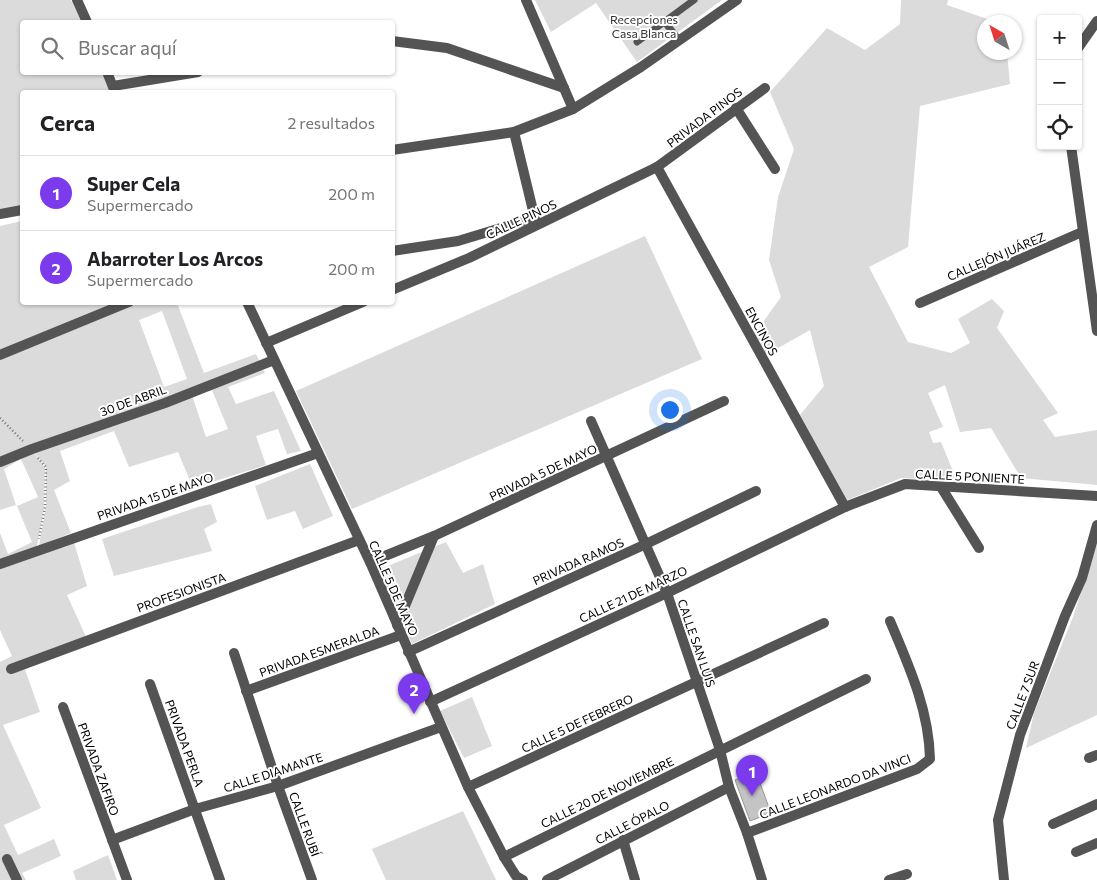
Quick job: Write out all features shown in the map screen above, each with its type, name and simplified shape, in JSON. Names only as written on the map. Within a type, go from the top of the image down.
[{"type":"street","points":[[77,0],[86,20]]},
{"type":"street","points":[[526,0],[573,109]]},
{"type":"street","points":[[395,150],[514,132],[573,109],[641,67],[737,0]]},
{"type":"street","points":[[1082,42],[1097,21]]},
{"type":"street","points":[[395,41],[447,48],[564,88]]},
{"type":"street","points":[[108,75],[114,89],[183,75]]},
{"type":"street","name":"PRIVADA PINOS","points":[[658,167],[765,88]]},
{"type":"street","points":[[736,108],[775,169]]},
{"type":"street","points":[[395,251],[458,241],[536,222],[514,132]]},
{"type":"street","points":[[1072,150],[1082,232],[1093,270],[1097,331]]},
{"type":"street","name":"CALLE PINOS","points":[[395,289],[469,258],[536,222],[658,167]]},
{"type":"street","name":"ENCINOS","points":[[658,167],[845,507]]},
{"type":"street","points":[[0,214],[20,210]]},
{"type":"street","name":"CALLEJÓN JUÁREZ","points":[[920,303],[1082,232]]},
{"type":"street","points":[[0,355],[122,305]]},
{"type":"street","name":"CALLE 5 DE MAYO","points":[[248,305],[370,562],[468,787],[504,857],[516,876],[523,880]]},
{"type":"street","points":[[266,344],[356,305]]},
{"type":"street","name":"30 DE ABRIL","points":[[0,462],[165,403],[274,360]]},
{"type":"street","name":"PRIVADA 5 DE MAYO","points":[[370,562],[434,536],[724,401]]},
{"type":"street","name":"CALLE SAN LUIS","points":[[591,421],[667,593],[720,750],[729,787],[747,833],[762,880]]},
{"type":"street","name":"PRIVADA 15 DE MAYO","points":[[0,564],[318,453]]},
{"type":"street","name":"CALLE 5 PONIENTE","points":[[845,507],[905,484],[1097,496]]},
{"type":"street","points":[[941,486],[979,548]]},
{"type":"street","name":"PRIVADA RAMOS","points":[[408,652],[646,544],[756,491]]},
{"type":"street","name":"CALLE 21 DE MARZO","points":[[430,702],[667,593],[845,507]]},
{"type":"street","name":"CALLE 7 SUR","points":[[1004,880],[998,820],[1017,744],[1082,578],[1097,525]]},
{"type":"street","points":[[399,630],[434,536]]},
{"type":"street","name":"PROFESIONISTA","points":[[11,669],[359,540]]},
{"type":"street","name":"CALLE LEONARDO DA VINCI","points":[[747,833],[917,769],[930,759],[930,746],[921,696],[890,621]]},
{"type":"street","name":"CALLE 5 DE FEBRERO","points":[[468,787],[824,623]]},
{"type":"street","name":"PRIVADA ESMERALDA","points":[[246,691],[399,630]]},
{"type":"street","name":"CALLE RUBÍ","points":[[234,653],[278,786],[312,880]]},
{"type":"street","name":"CALLE 20 DE NOVIEMBRE","points":[[504,857],[866,679]]},
{"type":"street","name":"PRIVADA PERLA","points":[[150,684],[220,880]]},
{"type":"street","name":"PRIVADA ZAFIRO","points":[[63,707],[127,880]]},
{"type":"street","name":"CALLE DIAMANTE","points":[[112,840],[195,809],[278,786],[441,727]]},
{"type":"street","name":"CALLE ÓPALO","points":[[547,880],[729,787]]},
{"type":"street","points":[[1053,824],[1097,804]]},
{"type":"street","points":[[623,840],[635,880]]},
{"type":"street","points":[[1076,852],[1097,843]]},
{"type":"street","points":[[7,858],[17,880]]},
{"type":"street","points":[[889,880],[907,874]]},
{"type":"lane","points":[[680,10],[685,0]]},
{"type":"lane","points":[[637,42],[694,0]]},
{"type":"lane","points":[[664,22],[679,40]]},
{"type":"path","points":[[0,418],[32,449],[46,467],[45,507],[37,550]]},
{"type":"green space","points":[[0,0],[71,0],[81,20],[20,20],[20,75],[107,75],[113,90],[20,90],[20,205],[0,210]]},
{"type":"green space","name":"Recepciones Casa Blanca","points":[[535,0],[722,0],[637,62],[596,3],[551,32]]},
{"type":"green space","points":[[901,0],[948,0],[947,5],[977,15],[977,60],[1008,60],[1010,84],[920,106],[908,247],[869,267],[908,342],[951,353],[970,343],[958,319],[992,299],[1004,311],[997,328],[1058,413],[1043,420],[1055,437],[1097,430],[1097,485],[1021,478],[991,428],[960,432],[945,385],[928,393],[943,427],[929,432],[933,443],[941,442],[957,481],[901,478],[845,501],[800,415],[824,386],[810,330],[764,356],[753,336],[781,297],[769,260],[778,197],[794,149],[770,92],[827,28],[865,50],[900,24]]},
{"type":"green space","points":[[20,221],[20,305],[178,305],[204,373],[256,354],[265,373],[228,387],[236,404],[274,391],[301,451],[287,454],[278,429],[256,436],[266,465],[193,488],[178,452],[129,467],[114,431],[60,451],[70,481],[54,490],[71,533],[39,546],[46,507],[46,467],[28,445],[45,467],[44,508],[36,551],[73,539],[87,586],[67,595],[87,639],[23,664],[40,712],[3,725],[41,808],[4,825],[18,855],[54,839],[61,856],[22,873],[26,880],[0,880],[0,662],[12,656],[0,630],[0,533],[8,554],[32,542],[17,506],[38,497],[21,459],[4,469],[16,505],[0,510],[0,226]],"holes":[[[162,311],[187,379],[164,387],[139,320]],[[212,390],[228,429],[206,437],[192,395]]]},
{"type":"green space","points":[[645,236],[702,359],[352,509],[296,391]]},
{"type":"green space","points":[[310,464],[333,516],[303,529],[295,511],[267,520],[255,486]]},
{"type":"green space","points":[[211,504],[217,522],[204,529],[212,551],[114,576],[102,539]]},
{"type":"green space","points":[[446,542],[463,573],[483,564],[495,604],[412,644],[378,570]]},
{"type":"green space","points":[[1097,544],[1097,715],[1026,748],[1034,713],[1073,617]]},
{"type":"green space","points":[[472,697],[492,746],[464,758],[440,711]]},
{"type":"green space","points":[[463,811],[496,880],[386,880],[372,849]]},
{"type":"green space","points":[[108,855],[117,880],[76,880],[73,871]]},
{"type":"building","points":[[756,772],[771,813],[750,821],[735,780]]},
{"type":"place","name":"Abarroter Los Arcos","points":[[414,714]]},
{"type":"place","name":"Super Cela","points":[[752,796]]}]
